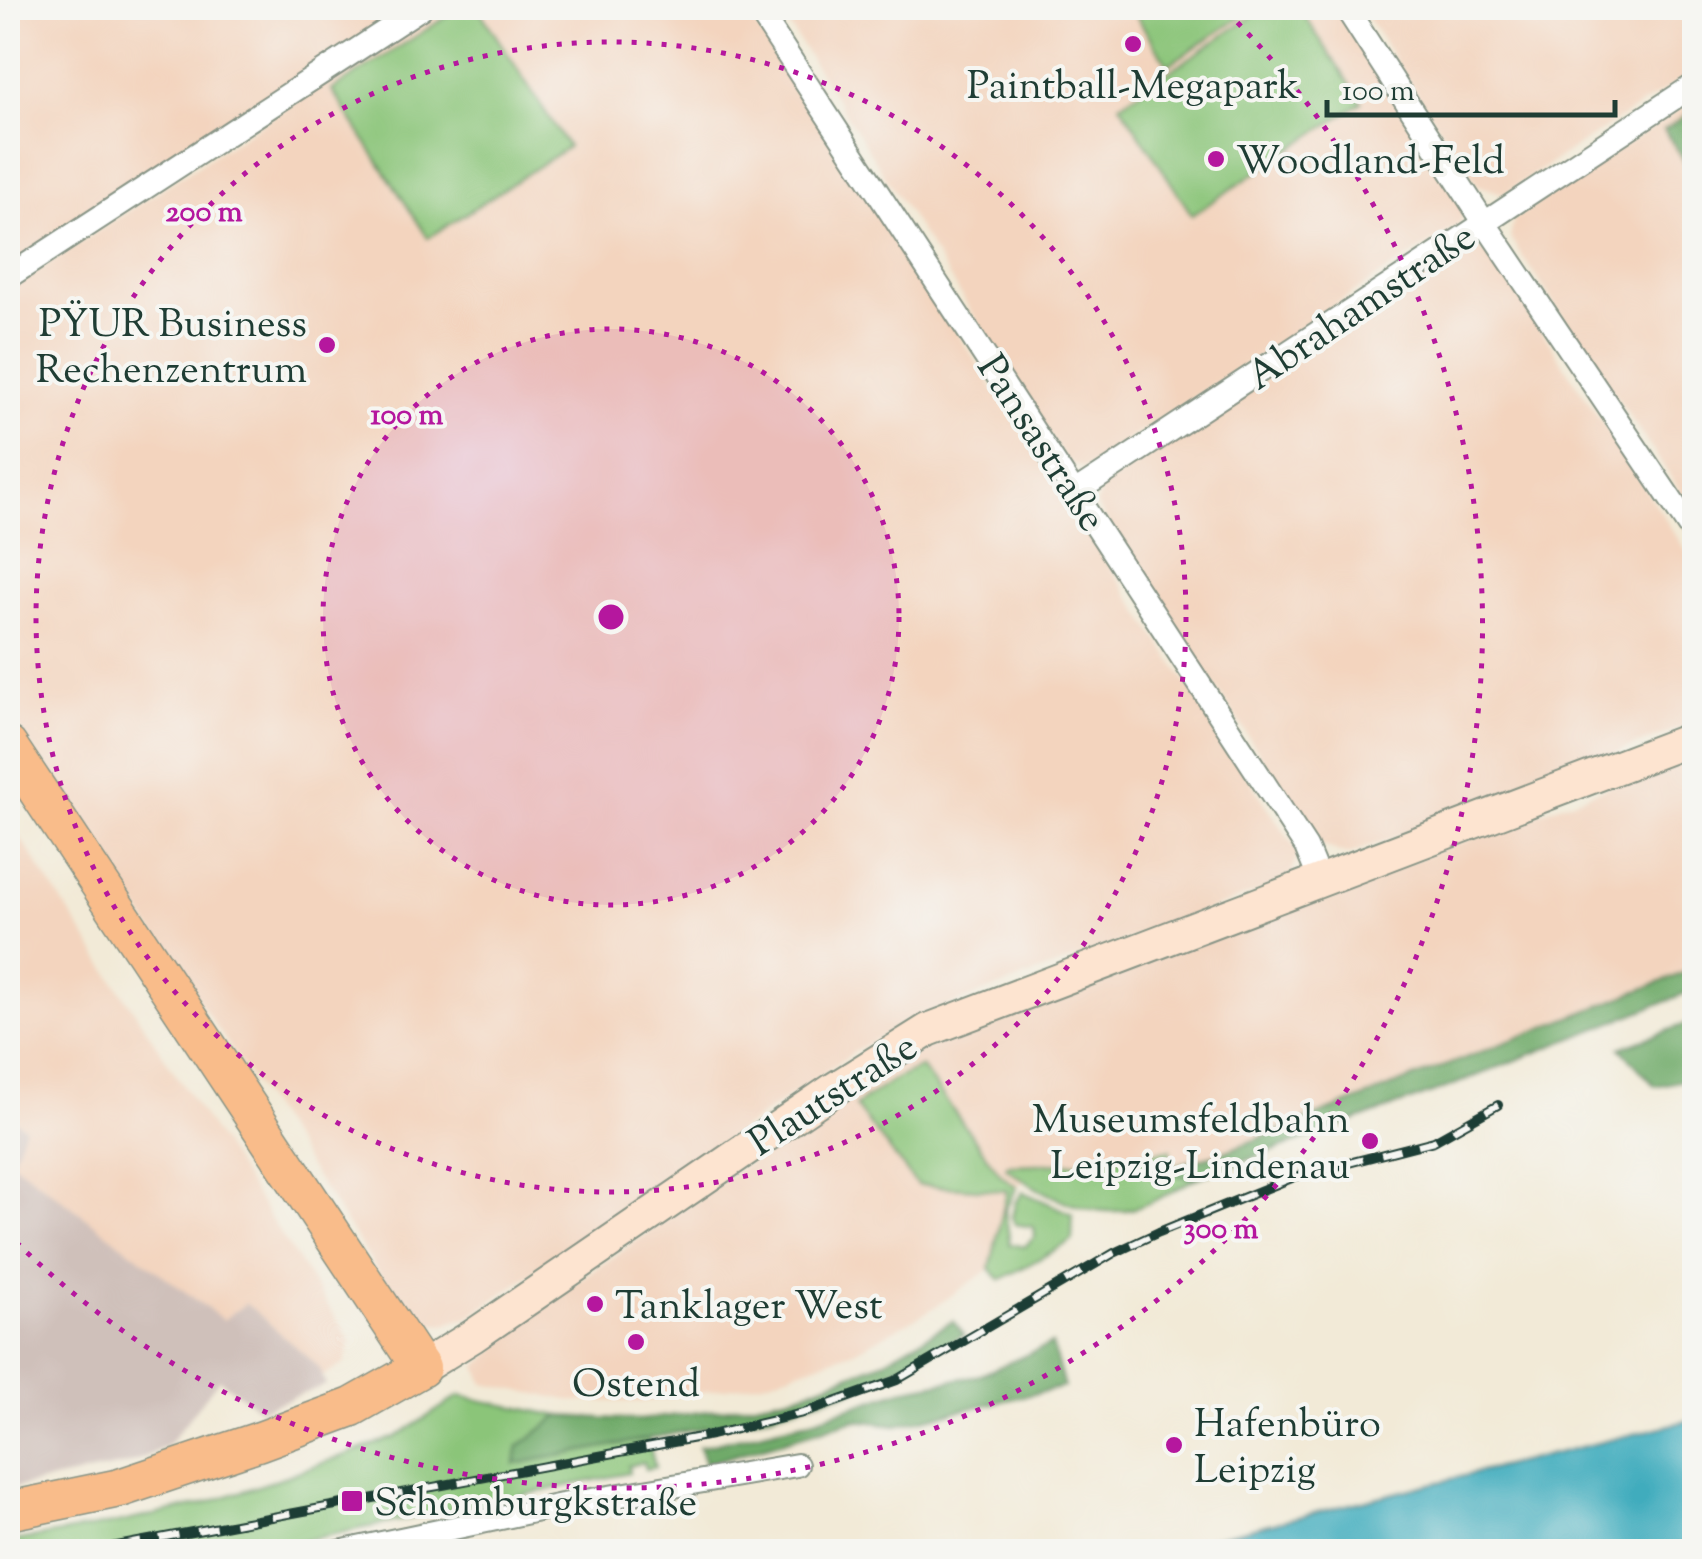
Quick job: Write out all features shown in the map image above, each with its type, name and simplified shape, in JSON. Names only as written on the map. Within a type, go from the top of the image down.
[{"type":"main road","name":"Plautstraße","points":[[8,1511],[120,1488],[352,1406],[473,1336],[928,1030],[1694,738]]},
{"type":"main road","points":[[8,746],[421,1368]]},
{"type":"street","points":[[8,277],[421,8]]},
{"type":"street","name":"Pansastraße","points":[[757,8],[1306,847],[1320,881]]},
{"type":"street","points":[[1346,8],[1694,534]]},
{"type":"street","name":"Abrahamstraße","points":[[1076,492],[1694,85]]},
{"type":"street","points":[[338,1552],[562,1505],[797,1465]]},
{"type":"shaded area","points":[[8,8],[406,8],[8,269]]},
{"type":"shaded area","points":[[438,8],[744,8],[1298,853],[1290,880],[907,1021],[860,1048],[470,1316],[447,1324],[424,1323],[402,1308],[8,711],[8,290]]},
{"type":"shaded area","points":[[778,8],[1334,8],[1465,207],[1460,224],[1083,469],[1065,459]]},
{"type":"shaded area","points":[[1361,8],[1694,8],[1694,71],[1503,194],[1478,185]]},
{"type":"shaded area","points":[[1694,100],[1694,512],[1510,238],[1514,219]]},
{"type":"shaded area","points":[[1468,247],[1491,253],[1694,563],[1694,723],[1347,855],[1319,844],[1096,504],[1101,488]]},
{"type":"shaded area","points":[[1694,754],[1694,972],[1219,1154],[1144,1173],[1031,1178],[1007,1191],[990,1269],[929,1311],[855,1351],[764,1382],[641,1402],[574,1401],[484,1384],[477,1366],[538,1309],[882,1070],[943,1039]]},
{"type":"shaded area","points":[[8,819],[351,1341],[344,1364],[323,1376],[319,1367],[246,1303],[223,1320],[11,1162],[25,1127],[8,1115]]},
{"type":"shaded area","points":[[8,1115],[25,1127],[12,1162],[223,1320],[246,1303],[319,1367],[326,1385],[260,1410],[219,1379],[168,1445],[147,1456],[126,1465],[8,1489]]},
{"type":"green space","points":[[460,8],[478,8],[568,147],[428,238],[332,90]]},
{"type":"green space","points":[[1131,8],[1255,8],[1168,65]]},
{"type":"green space","name":"Woodland-Feld","points":[[1265,8],[1299,8],[1362,102],[1192,215],[1120,104]]},
{"type":"green space","points":[[1694,110],[1694,175],[1664,130]]},
{"type":"green space","points":[[1694,969],[1694,990],[1446,1088],[1195,1179],[1171,1173],[1171,1166],[1219,1154]]},
{"type":"green space","points":[[1694,1021],[1694,1078],[1655,1086],[1620,1048]]},
{"type":"green space","points":[[921,1067],[1001,1175],[1017,1187],[1005,1210],[1010,1244],[1024,1247],[1035,1237],[1034,1227],[1015,1224],[1012,1217],[1023,1192],[1073,1214],[1072,1241],[1000,1280],[990,1269],[1007,1191],[917,1185],[855,1106],[891,1081]]},
{"type":"green space","points":[[1170,1150],[1171,1173],[1195,1179],[1153,1201],[1121,1211],[1068,1203],[1006,1168],[1097,1162]]},
{"type":"green space","points":[[953,1321],[964,1335],[854,1390],[756,1418],[515,1464],[519,1446],[560,1416],[640,1420],[796,1395],[880,1363]]},
{"type":"green space","points":[[1052,1344],[1064,1387],[897,1425],[855,1420],[705,1464],[699,1447],[809,1421],[902,1390],[980,1375]]},
{"type":"green space","points":[[459,1396],[560,1416],[519,1446],[515,1464],[648,1439],[655,1467],[646,1469],[644,1462],[628,1466],[629,1473],[253,1551],[8,1552],[8,1542],[203,1504],[258,1486],[396,1437]]},
{"type":"water","points":[[1694,1419],[1694,1541],[1657,1551],[1160,1551]]},
{"type":"railway","points":[[85,1552],[711,1435],[807,1412],[897,1380],[1114,1253],[1159,1232],[1294,1177],[1434,1141],[1498,1105]]},
{"type":"place","name":"Paintball-Megapark","points":[[1133,44]]},
{"type":"place","name":"Woodland-Feld","points":[[1216,159]]},
{"type":"place","name":"PŸUR Business Rechenzentrum","points":[[327,345]]},
{"type":"place","name":"Museumsfeldbahn Leipzig-Lindenau","points":[[1370,1141]]},
{"type":"place","name":"Tanklager West","points":[[595,1304]]},
{"type":"place","name":"Ostend","points":[[636,1342]]},
{"type":"place","name":"Hafenbüro Leipzig","points":[[1174,1445]]},
{"type":"place","name":"Schomburgkstraße","points":[[352,1501]]}]
